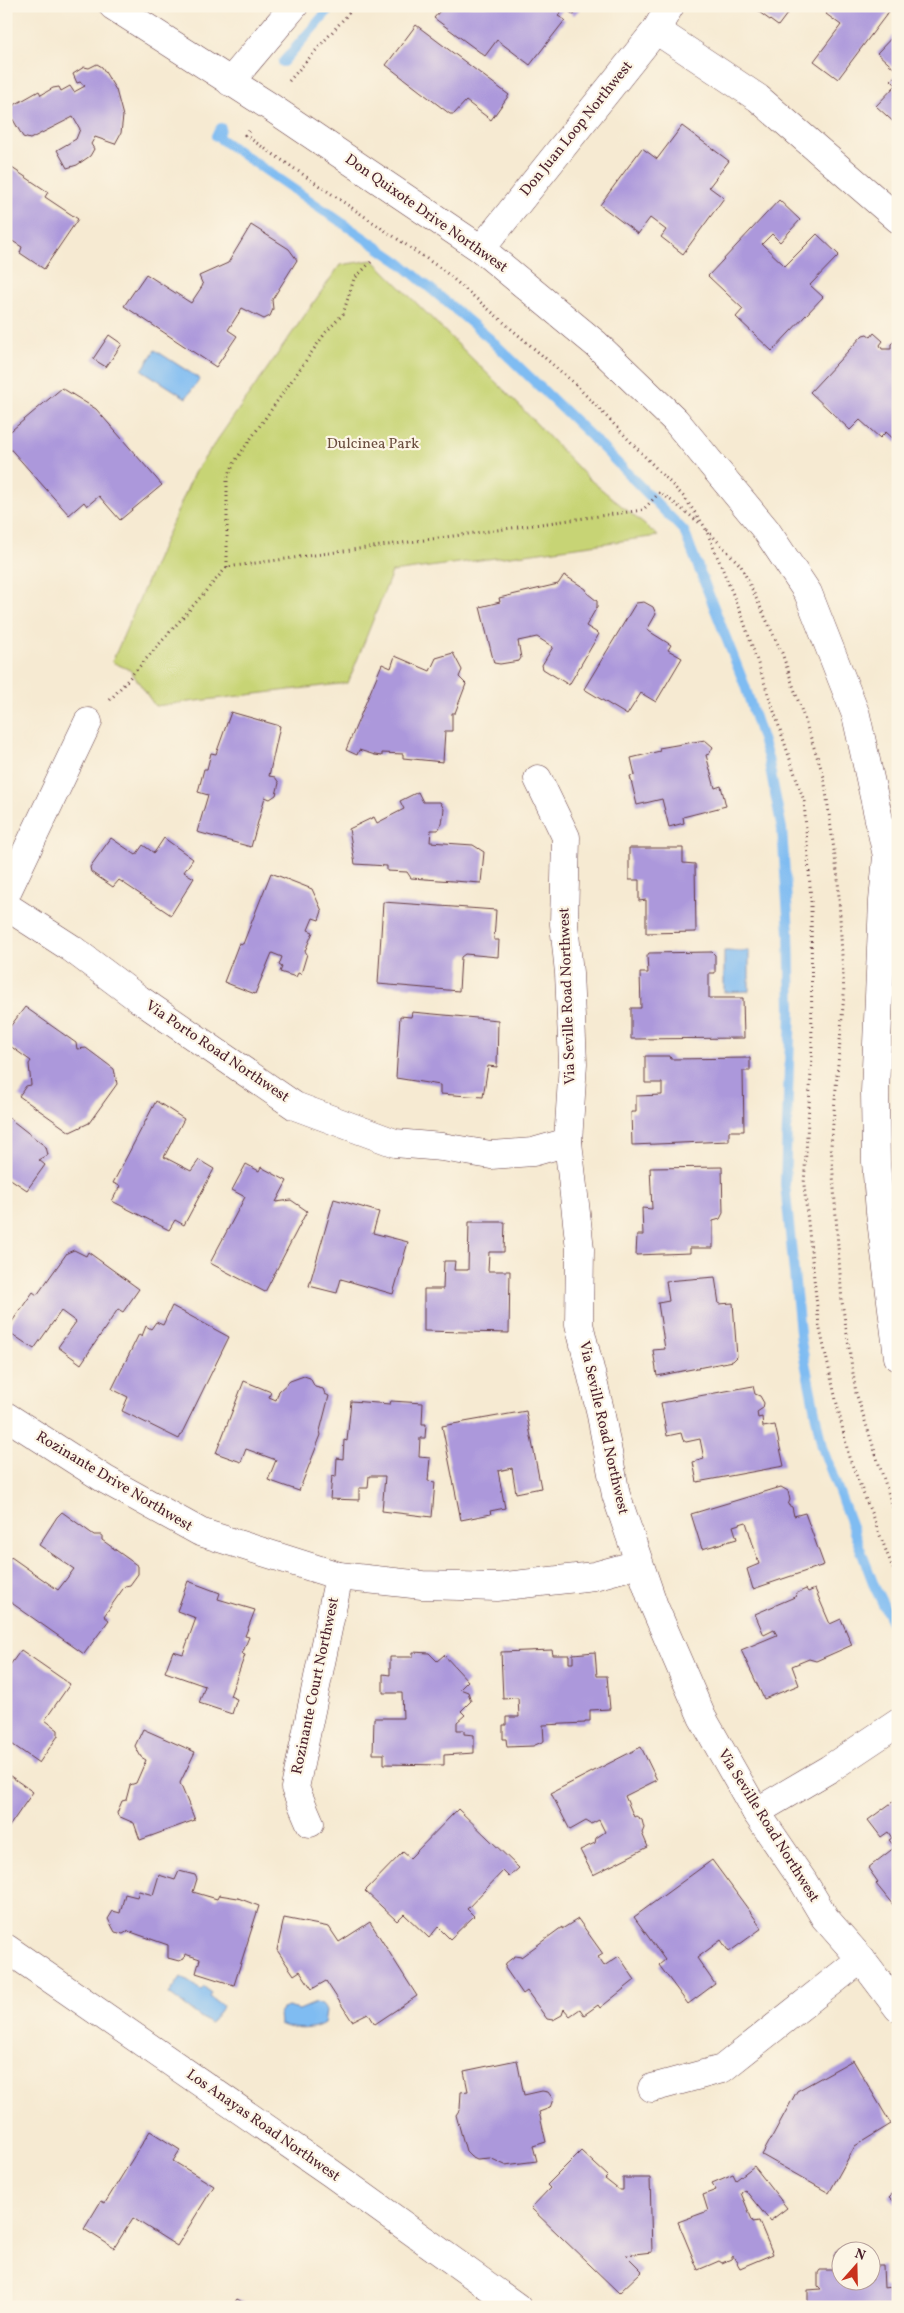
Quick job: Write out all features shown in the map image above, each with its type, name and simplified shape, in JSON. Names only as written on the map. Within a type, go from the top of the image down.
[{"type":"street","name":"Don Quixote Drive Northwest","points":[[113,6],[269,106],[481,249],[596,344],[675,420],[766,530],[808,593],[856,714],[892,855],[882,901],[875,1092],[876,1162],[897,1352]]},
{"type":"street","points":[[230,82],[294,6]]},
{"type":"street","name":"Don Juan Loop Northwest","points":[[481,249],[656,30],[670,6]]},
{"type":"street","points":[[656,30],[758,98],[898,219]]},
{"type":"street","points":[[6,894],[88,722]]},
{"type":"street","name":"Via Seville Road Northwest","points":[[538,779],[566,837],[564,924],[569,973],[573,1062],[568,1142],[580,1249],[579,1324],[600,1410],[616,1495],[638,1564],[702,1717],[756,1812],[803,1880],[824,1918],[862,1959],[898,2008]]},
{"type":"street","name":"Via Porto Road Northwest","points":[[6,906],[71,948],[139,999],[295,1106],[395,1143],[442,1147],[491,1155],[534,1152],[568,1142]]},
{"type":"street","name":"Rozinante Drive Northwest","points":[[6,1416],[106,1480],[200,1532],[339,1576],[422,1584],[497,1587],[594,1576],[638,1564]]},
{"type":"street","name":"Rozinante Court Northwest","points":[[310,1823],[295,1788],[339,1576]]},
{"type":"street","points":[[756,1812],[829,1769],[898,1723]]},
{"type":"street","name":"Los Anayas Road Northwest","points":[[6,1948],[331,2173],[517,2307]]},
{"type":"street","points":[[652,2088],[722,2069],[862,1959]]},
{"type":"path","points":[[355,6],[246,135],[443,270],[574,383],[684,497],[704,527],[742,616],[804,801],[811,900],[812,1056],[804,1185],[819,1325],[849,1457],[898,1581]]},
{"type":"path","points":[[88,722],[127,683],[227,568],[227,479],[235,461],[326,332],[343,314],[354,279],[373,260]]},
{"type":"path","points":[[227,568],[643,510],[660,492],[704,527],[741,566],[782,653],[824,777],[838,879],[844,994],[831,1146],[842,1302],[856,1392],[898,1523]]},
{"type":"green space","name":"Dulcinea Park","points":[[373,260],[514,400],[588,478],[658,536],[392,572],[348,683],[155,706],[130,670],[112,662],[194,473],[340,265]]},
{"type":"water","points":[[155,350],[200,379],[186,398],[142,370]]},
{"type":"water","points":[[724,951],[749,951],[749,991],[724,992]]},
{"type":"water","points":[[181,1977],[201,1990],[204,1987],[212,1993],[210,1997],[223,2006],[210,2024],[169,1994]]},
{"type":"water","points":[[316,2003],[323,2006],[326,2011],[324,2023],[319,2026],[302,2029],[290,2028],[280,2024],[279,2013],[282,2009],[288,2007],[299,2010]]},
{"type":"building","points":[[444,6],[583,6],[574,15],[564,8],[558,16],[565,20],[530,65],[497,40],[485,56],[434,18]]},
{"type":"building","points":[[763,6],[793,6],[778,26],[759,12]]},
{"type":"building","points":[[832,6],[893,6],[838,79],[814,61],[841,25],[826,14]]},
{"type":"building","points":[[416,25],[509,95],[491,120],[466,101],[454,114],[450,114],[386,65]]},
{"type":"building","points":[[898,31],[898,72],[877,53]]},
{"type":"building","points":[[97,64],[102,67],[116,90],[123,116],[121,133],[115,144],[95,137],[91,144],[94,149],[90,156],[77,165],[67,168],[57,150],[76,139],[80,129],[73,117],[30,139],[23,137],[7,109],[39,91],[41,95],[53,88],[59,87],[61,91],[70,86],[74,92],[85,86],[80,82],[77,83],[73,74],[84,67],[89,68]]},
{"type":"building","points":[[898,73],[898,126],[876,106],[896,85],[891,80]]},
{"type":"building","points":[[682,126],[729,161],[709,187],[724,198],[683,254],[661,237],[666,230],[650,218],[638,234],[600,205],[642,148],[657,159]]},
{"type":"building","points":[[6,164],[48,192],[45,197],[78,219],[44,269],[20,253],[22,247],[6,237]]},
{"type":"building","points":[[779,200],[800,220],[780,242],[772,234],[762,244],[785,266],[817,234],[839,255],[810,285],[823,297],[772,351],[736,317],[743,309],[708,276]]},
{"type":"building","points":[[251,225],[289,249],[297,260],[272,300],[273,309],[270,316],[264,319],[242,308],[228,330],[237,336],[216,367],[124,306],[146,274],[191,303],[203,285],[199,276],[228,263]]},
{"type":"building","points":[[874,333],[883,341],[880,345],[882,349],[891,349],[891,344],[898,338],[898,443],[886,432],[880,438],[860,420],[850,430],[810,392],[863,335],[867,334],[871,337]]},
{"type":"building","points":[[109,335],[122,344],[106,367],[93,359]]},
{"type":"building","points":[[62,388],[96,409],[162,485],[120,520],[99,496],[87,506],[84,502],[69,515],[6,444],[6,435]]},
{"type":"building","points":[[564,575],[586,589],[587,593],[597,601],[597,607],[586,626],[599,634],[569,685],[543,669],[542,665],[553,647],[537,637],[518,641],[521,658],[519,661],[494,663],[480,607],[500,602],[499,598],[558,584]]},
{"type":"building","points":[[644,602],[653,607],[656,614],[647,630],[671,645],[668,650],[682,658],[656,702],[641,693],[627,715],[584,689],[636,603]]},
{"type":"building","points":[[453,653],[462,670],[459,677],[466,684],[455,713],[452,713],[452,731],[445,731],[443,762],[403,758],[403,754],[382,753],[382,756],[375,755],[359,750],[357,755],[346,750],[382,664],[391,668],[395,656],[430,671],[436,658]]},
{"type":"building","points":[[231,712],[280,726],[269,776],[275,777],[279,783],[276,795],[270,799],[265,797],[251,847],[197,832],[208,795],[198,792],[204,769],[207,769],[211,753],[216,754]]},
{"type":"building","points":[[705,740],[713,747],[709,754],[706,755],[715,788],[721,786],[726,806],[683,817],[684,823],[669,827],[662,799],[637,805],[630,776],[635,775],[631,758],[660,751],[659,748]]},
{"type":"building","points":[[418,792],[423,802],[440,802],[444,809],[442,824],[438,830],[431,830],[430,842],[473,845],[484,852],[481,883],[411,878],[407,872],[387,871],[387,866],[355,864],[349,829],[374,817],[377,823],[404,809],[400,801]]},
{"type":"building","points":[[111,838],[136,855],[143,845],[154,853],[164,838],[193,859],[184,872],[194,878],[171,915],[119,880],[113,887],[91,872],[90,867]]},
{"type":"building","points":[[629,848],[683,848],[683,863],[695,864],[696,932],[646,933],[646,900],[639,901],[639,880],[629,880]]},
{"type":"building","points":[[271,873],[312,889],[322,911],[319,920],[313,918],[308,930],[313,932],[305,951],[307,954],[301,974],[298,973],[296,977],[280,972],[282,967],[279,965],[282,957],[272,953],[255,994],[224,982],[239,943],[243,944]]},
{"type":"building","points":[[383,902],[496,910],[494,940],[499,940],[498,957],[465,954],[461,957],[459,991],[378,984]]},
{"type":"building","points":[[712,952],[715,955],[715,973],[709,973],[709,998],[743,998],[744,1038],[631,1039],[631,1008],[641,1008],[640,973],[648,973],[647,956],[649,953]]},
{"type":"building","points":[[25,1007],[76,1043],[77,1049],[86,1048],[114,1069],[117,1084],[89,1123],[70,1132],[19,1096],[26,1086],[31,1085],[29,1064],[31,1061],[6,1043],[6,1032]]},
{"type":"building","points":[[412,1012],[498,1020],[497,1067],[488,1066],[483,1097],[440,1094],[440,1085],[396,1078],[400,1016],[411,1017]]},
{"type":"building","points":[[645,1056],[670,1056],[671,1059],[750,1058],[750,1071],[743,1071],[744,1131],[729,1131],[729,1141],[632,1145],[631,1112],[636,1112],[636,1096],[662,1095],[662,1083],[645,1083]]},
{"type":"building","points":[[156,1101],[184,1119],[164,1157],[191,1171],[199,1160],[214,1169],[184,1225],[175,1220],[169,1230],[112,1201],[120,1186],[113,1183]]},
{"type":"building","points":[[9,1118],[46,1147],[48,1155],[39,1160],[45,1165],[27,1190],[6,1176],[6,1121]]},
{"type":"building","points":[[246,1164],[259,1171],[261,1167],[287,1181],[276,1202],[291,1200],[307,1211],[265,1292],[210,1263],[245,1197],[232,1190]]},
{"type":"building","points":[[722,1167],[723,1213],[720,1219],[713,1221],[713,1248],[690,1248],[690,1253],[636,1255],[637,1235],[643,1235],[642,1208],[652,1209],[650,1168]]},
{"type":"building","points":[[334,1199],[379,1212],[373,1233],[408,1242],[393,1294],[341,1279],[337,1293],[309,1286]]},
{"type":"building","points":[[469,1222],[505,1222],[504,1252],[489,1252],[488,1271],[510,1271],[509,1333],[424,1331],[424,1289],[443,1289],[444,1261],[455,1261],[454,1270],[468,1270]]},
{"type":"building","points":[[74,1250],[86,1256],[88,1252],[139,1289],[123,1312],[118,1309],[81,1364],[58,1347],[76,1322],[61,1311],[34,1349],[6,1330],[33,1292],[37,1295],[67,1253]]},
{"type":"building","points":[[715,1277],[719,1304],[733,1303],[737,1357],[733,1361],[657,1376],[653,1350],[665,1349],[658,1303],[669,1301],[666,1281]]},
{"type":"building","points":[[172,1306],[229,1337],[179,1439],[122,1411],[128,1397],[112,1389],[139,1334],[142,1336],[146,1326],[151,1329],[156,1322],[163,1325]]},
{"type":"building","points":[[304,1376],[310,1378],[315,1387],[323,1389],[325,1394],[329,1396],[320,1431],[321,1435],[299,1491],[268,1480],[276,1460],[246,1449],[241,1462],[216,1453],[244,1381],[271,1392],[269,1397],[276,1400],[279,1391],[290,1381]]},
{"type":"building","points":[[753,1386],[755,1394],[760,1396],[764,1403],[763,1408],[757,1412],[758,1418],[762,1417],[763,1427],[775,1425],[784,1466],[697,1482],[693,1462],[704,1459],[700,1439],[686,1442],[683,1440],[681,1433],[667,1436],[661,1403]]},
{"type":"building","points":[[351,1401],[390,1404],[391,1401],[423,1403],[422,1424],[426,1424],[425,1438],[420,1438],[419,1457],[430,1458],[428,1481],[435,1482],[432,1517],[382,1511],[385,1476],[369,1476],[368,1488],[359,1488],[359,1500],[330,1499],[332,1476],[336,1477],[337,1458],[343,1459],[344,1440],[347,1441]]},
{"type":"building","points":[[526,1411],[541,1488],[516,1493],[512,1468],[498,1471],[505,1508],[490,1511],[491,1514],[461,1520],[442,1426]]},
{"type":"building","points":[[781,1487],[788,1491],[790,1500],[788,1505],[792,1507],[794,1516],[805,1513],[824,1565],[753,1589],[747,1569],[759,1564],[746,1522],[733,1526],[737,1539],[702,1549],[691,1514]]},
{"type":"building","points":[[62,1512],[94,1535],[102,1535],[102,1540],[138,1566],[138,1574],[130,1585],[125,1586],[104,1616],[109,1620],[84,1654],[6,1599],[6,1563],[11,1557],[58,1590],[74,1569],[39,1545]]},
{"type":"building","points":[[188,1581],[220,1593],[218,1599],[255,1610],[245,1636],[249,1637],[242,1654],[245,1655],[230,1696],[237,1699],[232,1714],[199,1703],[205,1686],[165,1672],[173,1651],[183,1654],[196,1618],[177,1611]]},
{"type":"building","points":[[806,1589],[808,1592],[815,1589],[830,1624],[841,1619],[852,1645],[816,1661],[809,1659],[792,1666],[799,1685],[764,1699],[741,1650],[777,1635],[774,1630],[764,1635],[755,1614],[797,1596],[795,1594]]},
{"type":"building","points":[[21,1650],[70,1684],[45,1720],[58,1730],[58,1736],[39,1763],[6,1740],[6,1663],[10,1665]]},
{"type":"building","points":[[552,1650],[553,1655],[569,1655],[569,1663],[573,1663],[573,1654],[595,1652],[597,1676],[607,1676],[610,1709],[590,1710],[590,1721],[585,1721],[585,1723],[543,1725],[544,1741],[533,1746],[507,1747],[506,1739],[503,1739],[503,1725],[506,1725],[506,1717],[519,1717],[518,1698],[503,1699],[501,1652]]},
{"type":"building","points":[[413,1652],[429,1653],[437,1661],[444,1655],[468,1681],[460,1689],[468,1692],[471,1701],[461,1711],[465,1715],[457,1722],[457,1730],[464,1730],[464,1734],[474,1735],[474,1753],[444,1755],[444,1765],[384,1764],[384,1754],[373,1754],[374,1718],[403,1718],[402,1693],[383,1693],[383,1674],[390,1675],[390,1657],[413,1657]]},
{"type":"building","points":[[143,1729],[195,1752],[180,1783],[195,1820],[140,1840],[134,1823],[118,1816],[117,1813],[122,1801],[126,1800],[130,1785],[136,1783],[146,1760],[141,1757],[135,1746]]},
{"type":"building","points":[[641,1747],[657,1780],[625,1796],[634,1817],[636,1816],[642,1820],[644,1828],[642,1833],[648,1847],[593,1875],[580,1850],[595,1843],[596,1838],[605,1832],[599,1820],[591,1824],[586,1821],[570,1830],[551,1793]]},
{"type":"building","points":[[6,1773],[33,1792],[6,1831]]},
{"type":"building","points":[[898,1798],[898,1902],[893,1905],[876,1884],[878,1882],[868,1868],[895,1847],[889,1840],[892,1838],[888,1832],[881,1837],[868,1820]]},
{"type":"building","points":[[458,1809],[519,1868],[509,1877],[503,1871],[467,1909],[474,1916],[450,1939],[438,1927],[429,1938],[404,1914],[397,1921],[365,1891],[403,1852],[410,1858]]},
{"type":"building","points":[[712,1860],[762,1928],[729,1952],[721,1940],[697,1958],[715,1984],[688,2004],[659,1965],[665,1960],[634,1917]]},
{"type":"building","points":[[179,1871],[195,1875],[197,1879],[193,1892],[217,1899],[219,1895],[238,1898],[259,1906],[234,1985],[196,1973],[200,1959],[185,1954],[184,1959],[179,1961],[168,1958],[168,1945],[128,1931],[123,1934],[115,1932],[108,1919],[113,1911],[120,1913],[125,1894],[137,1897],[139,1891],[153,1895],[159,1875],[175,1880]]},
{"type":"building","points":[[284,1918],[329,1927],[339,1942],[370,1922],[417,1996],[375,2024],[368,2013],[352,2021],[326,1981],[312,1989],[300,1971],[294,1975],[277,1950]]},
{"type":"building","points":[[578,1919],[603,1954],[598,1957],[604,1966],[619,1956],[635,1980],[600,2008],[598,2005],[584,2015],[580,2009],[570,2016],[564,2009],[562,2015],[553,2020],[547,2019],[527,1991],[523,1994],[505,1968],[506,1963],[515,1956],[521,1957],[562,1927],[562,1929]]},
{"type":"building","points":[[517,2060],[524,2095],[542,2091],[548,2092],[553,2099],[550,2108],[539,2112],[546,2142],[533,2146],[537,2161],[505,2165],[490,2158],[477,2159],[466,2151],[456,2115],[460,2109],[461,2092],[468,2091],[464,2071]]},
{"type":"building","points":[[853,2060],[891,2124],[855,2146],[829,2193],[762,2155],[797,2091]]},
{"type":"building","points":[[150,2131],[180,2150],[173,2161],[214,2186],[177,2246],[133,2218],[114,2248],[84,2229],[101,2201],[105,2203]]},
{"type":"building","points":[[581,2151],[608,2176],[605,2179],[619,2190],[623,2190],[623,2178],[650,2178],[652,2252],[626,2255],[642,2271],[619,2293],[531,2208],[550,2188],[547,2185]]},
{"type":"building","points":[[754,2166],[787,2208],[770,2221],[745,2190],[741,2193],[753,2222],[759,2221],[773,2254],[740,2268],[733,2256],[722,2263],[719,2261],[698,2270],[678,2222],[708,2211],[703,2195],[716,2190],[712,2183],[733,2174],[736,2180]]},
{"type":"building","points":[[898,2188],[898,2205],[889,2197]]},
{"type":"building","points":[[883,2266],[884,2288],[892,2287],[893,2300],[898,2300],[898,2307],[808,2307],[808,2290],[821,2289],[818,2286],[818,2273],[820,2270],[832,2270],[832,2290],[882,2290]]},
{"type":"building","points":[[237,2299],[251,2307],[232,2307]]},
{"type":"waterway","points":[[283,62],[332,6]]},
{"type":"waterway","points":[[221,128],[216,136],[399,262],[489,338],[592,437],[684,531],[745,686],[768,758],[782,829],[789,932],[791,1008],[785,1184],[801,1342],[822,1447],[875,1588],[898,1634]]}]
